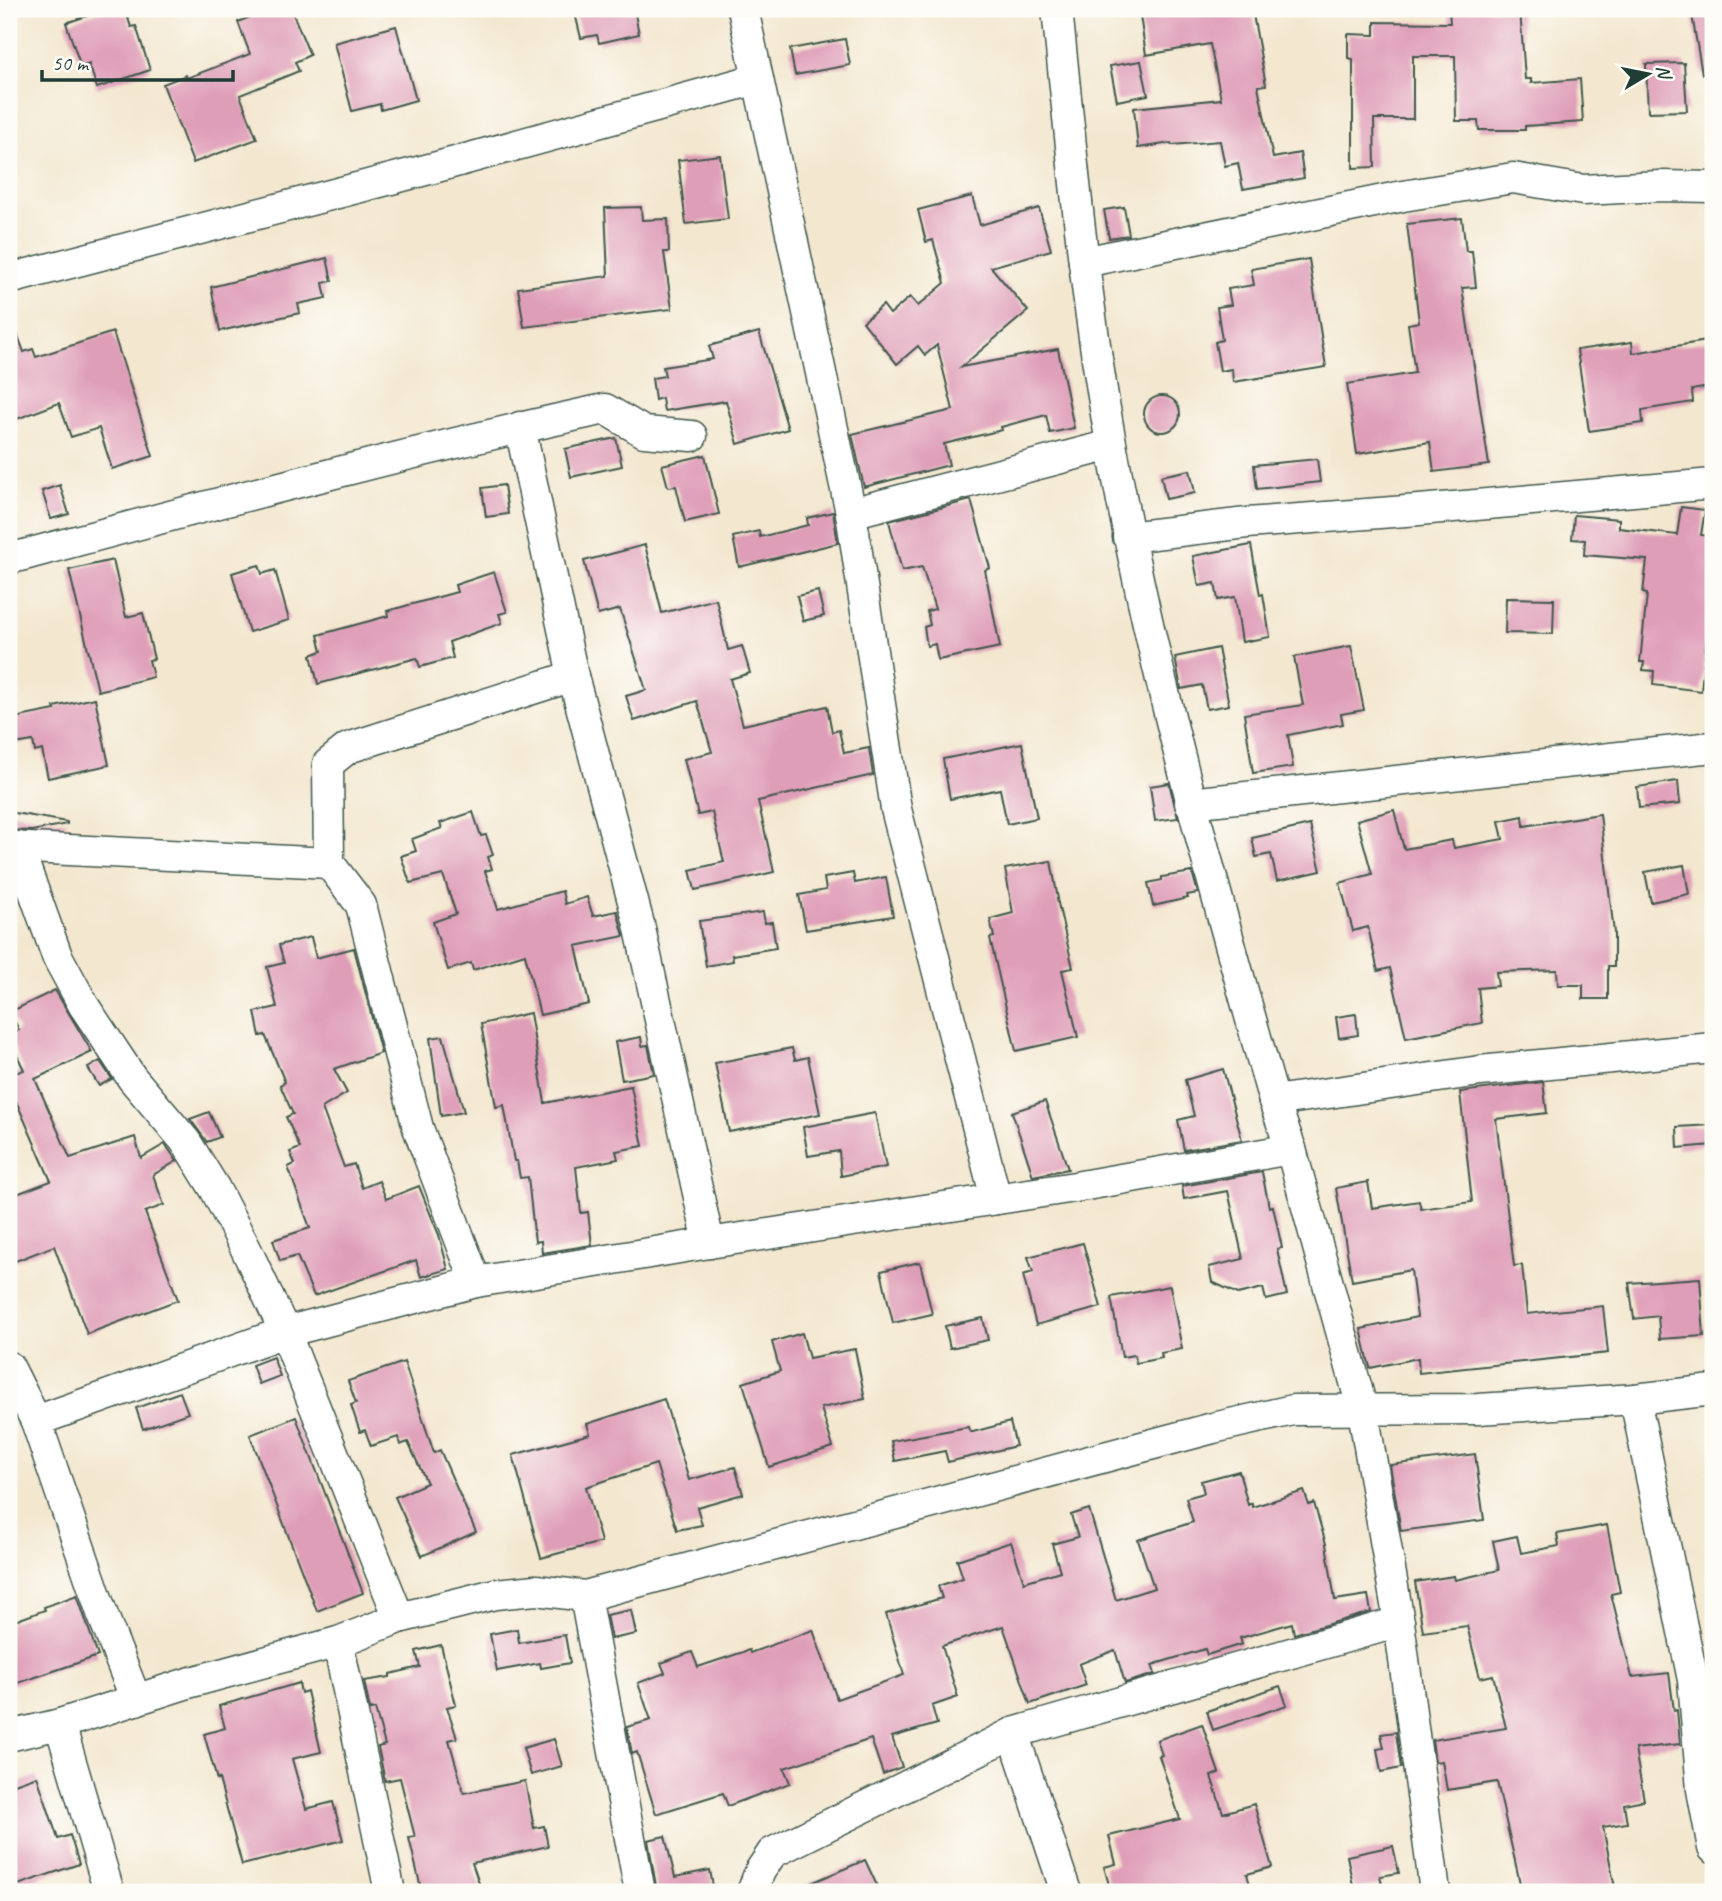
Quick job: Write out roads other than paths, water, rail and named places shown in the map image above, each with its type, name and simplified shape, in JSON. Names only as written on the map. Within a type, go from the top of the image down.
[{"type":"street","points":[[743,9],[851,513],[897,809],[996,1199]]},
{"type":"street","points":[[1057,9],[1084,262],[1111,445],[1128,537],[1190,803],[1274,1101],[1291,1149],[1363,1410],[1399,1622],[1435,1892]]},
{"type":"street","points":[[9,279],[438,167],[757,79]]},
{"type":"street","points":[[1084,262],[1403,196],[1513,178],[1583,190],[1660,186],[1713,187]]},
{"type":"street","points":[[9,559],[229,500],[520,427],[605,409],[644,432],[692,436]]},
{"type":"street","points":[[520,427],[573,676],[639,924],[709,1243]]},
{"type":"street","points":[[851,513],[1111,445]]},
{"type":"street","points":[[1128,537],[1247,523],[1713,485]]},
{"type":"street","points":[[476,1282],[418,1128],[361,905],[329,863],[328,764],[348,748],[573,676]]},
{"type":"street","points":[[1190,803],[1713,747]]},
{"type":"street","points":[[329,863],[13,847],[57,956],[84,1006],[132,1077],[186,1142],[215,1189],[285,1332],[399,1618]]},
{"type":"street","points":[[1274,1101],[1480,1071],[1713,1048]]},
{"type":"street","points":[[36,1421],[285,1332],[476,1282],[1075,1187],[1291,1149]]},
{"type":"street","points":[[9,1367],[36,1421],[102,1613],[136,1700]]},
{"type":"street","points":[[9,1736],[60,1724],[188,1683],[338,1642],[399,1618],[495,1594],[536,1590],[585,1596],[1213,1428],[1293,1410],[1478,1409],[1635,1399],[1713,1390]]},
{"type":"street","points":[[1635,1399],[1703,1679],[1702,1790],[1713,1848]]},
{"type":"street","points":[[585,1596],[640,1892]]},
{"type":"street","points":[[752,1892],[760,1871],[772,1853],[1013,1733],[1399,1622]]},
{"type":"street","points":[[338,1642],[390,1892]]},
{"type":"street","points":[[60,1724],[109,1892]]},
{"type":"street","points":[[1013,1733],[1066,1892]]}]
